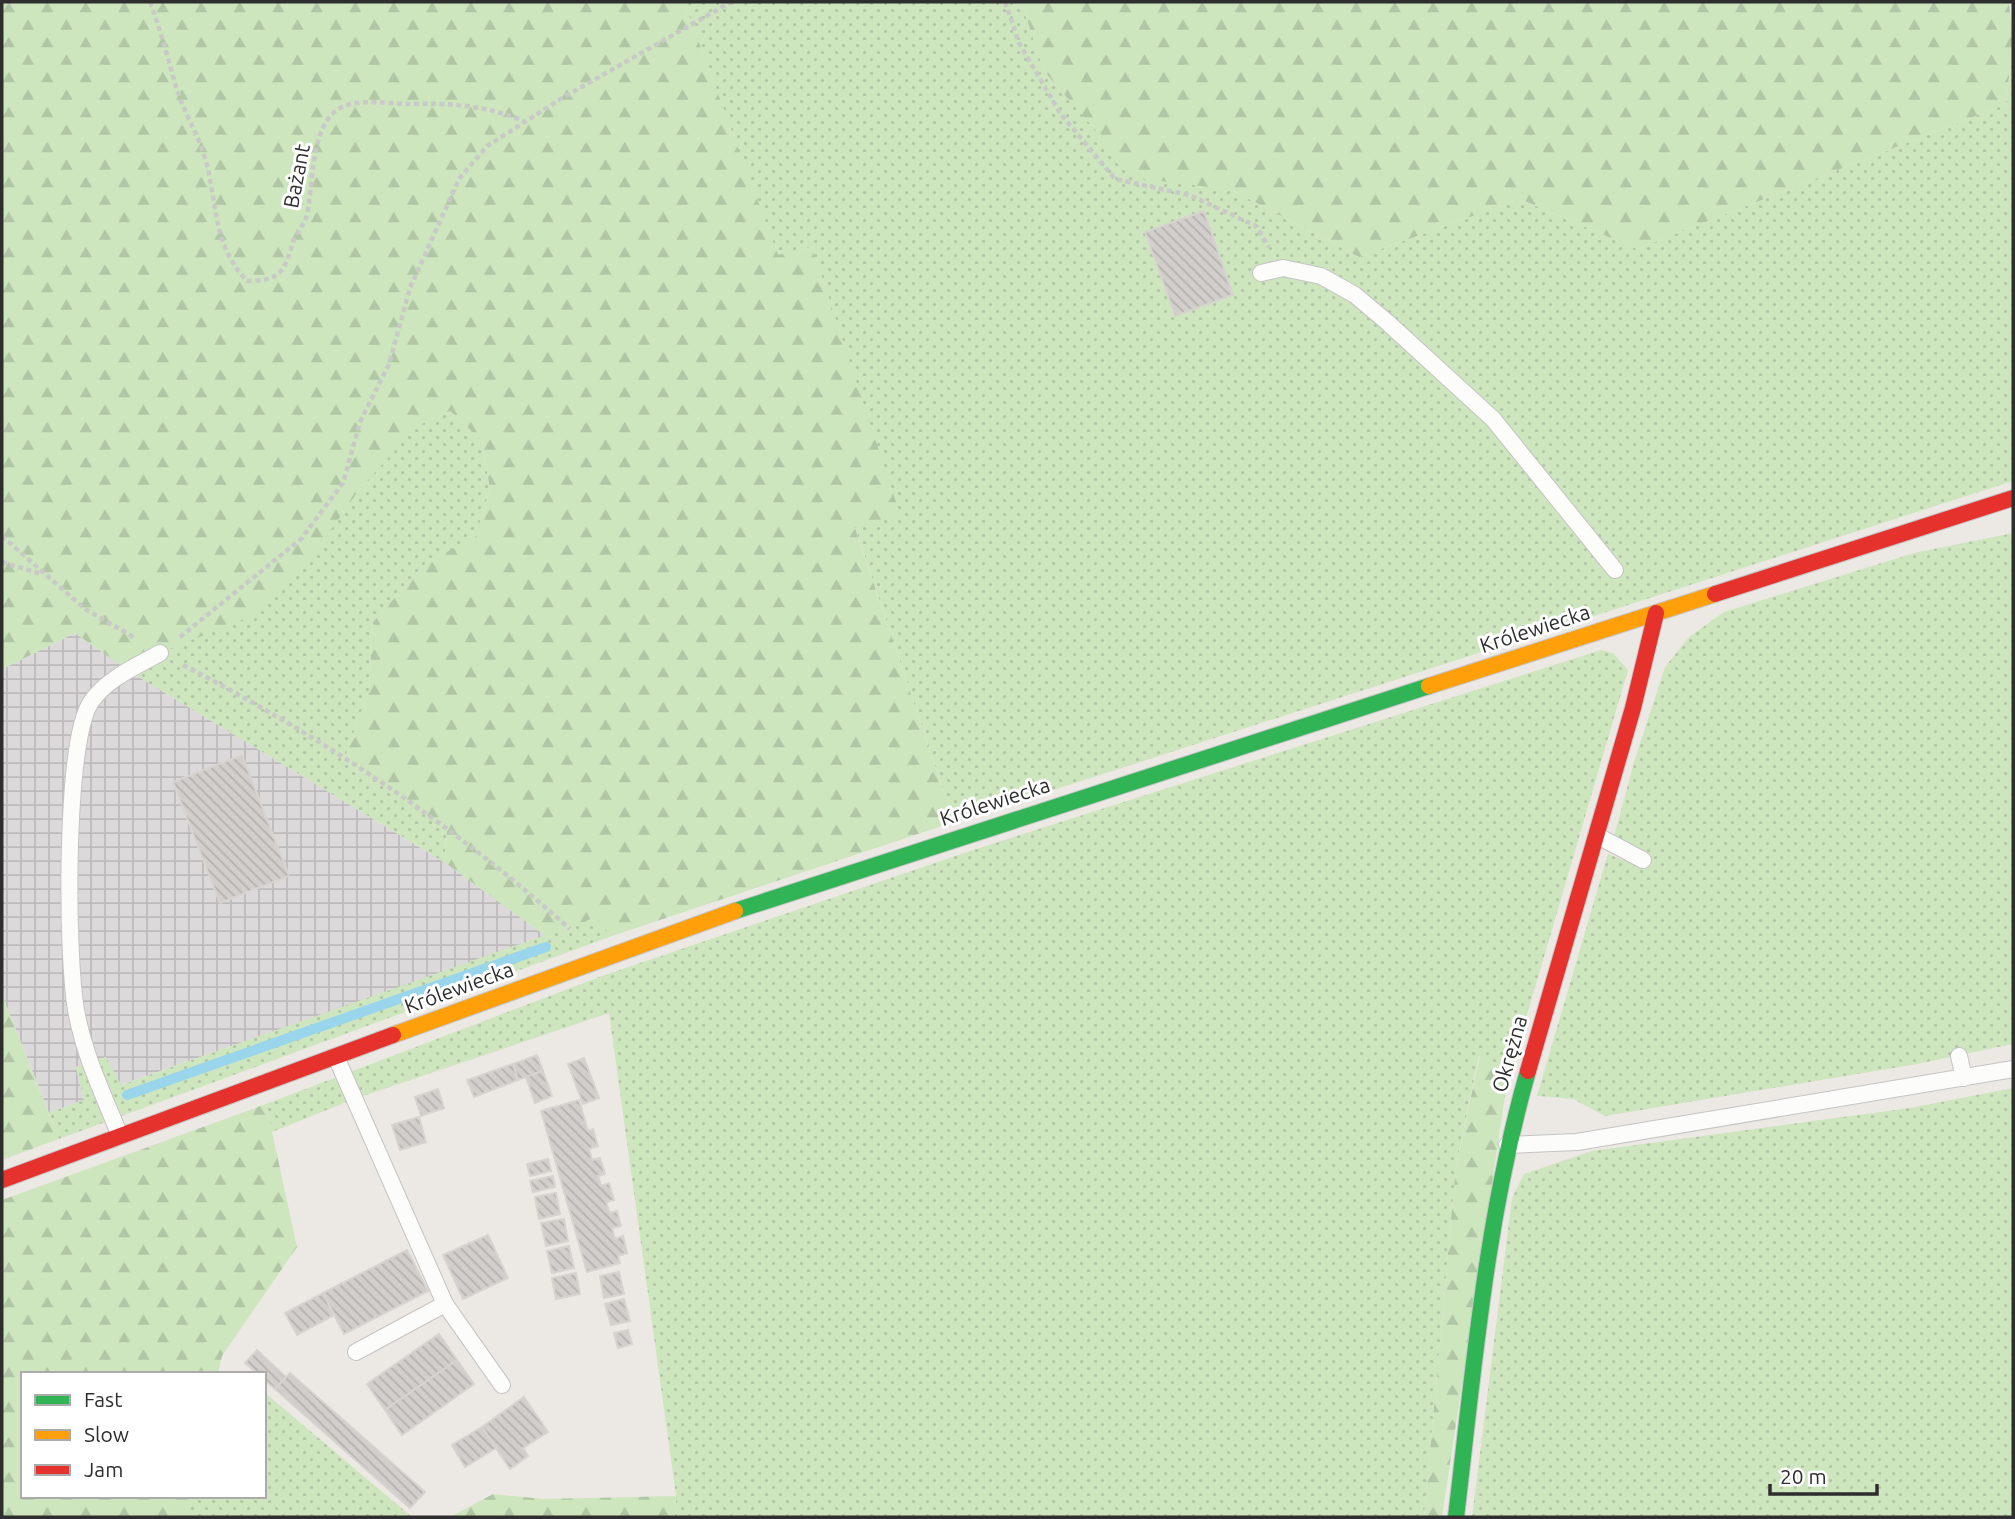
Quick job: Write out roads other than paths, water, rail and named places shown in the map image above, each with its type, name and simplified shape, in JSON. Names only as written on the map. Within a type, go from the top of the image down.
[{"type":"main road","name":"Królewiecka","points":[[2,1180],[602,958],[907,852],[2013,498]]},
{"type":"main road","name":"Okrężna","points":[[1456,1517],[1491,1226],[1507,1145],[1633,708],[1656,613]]},
{"type":"lane","points":[[1261,272],[1283,268],[1321,276],[1355,295],[1493,419],[1615,570]]},
{"type":"lane","points":[[120,1136],[90,1060],[76,1014],[70,871],[76,751],[82,723],[91,702],[105,687],[160,653]]},
{"type":"lane","points":[[1596,835],[1643,860]]},
{"type":"lane","points":[[336,1055],[445,1304],[502,1385]]},
{"type":"lane","points":[[1958,1056],[1964,1078]]},
{"type":"lane","points":[[1507,1145],[1577,1142],[2013,1069]]},
{"type":"lane","points":[[356,1352],[445,1304]]},
{"type":"waterway","points":[[127,1095],[546,947]]}]
